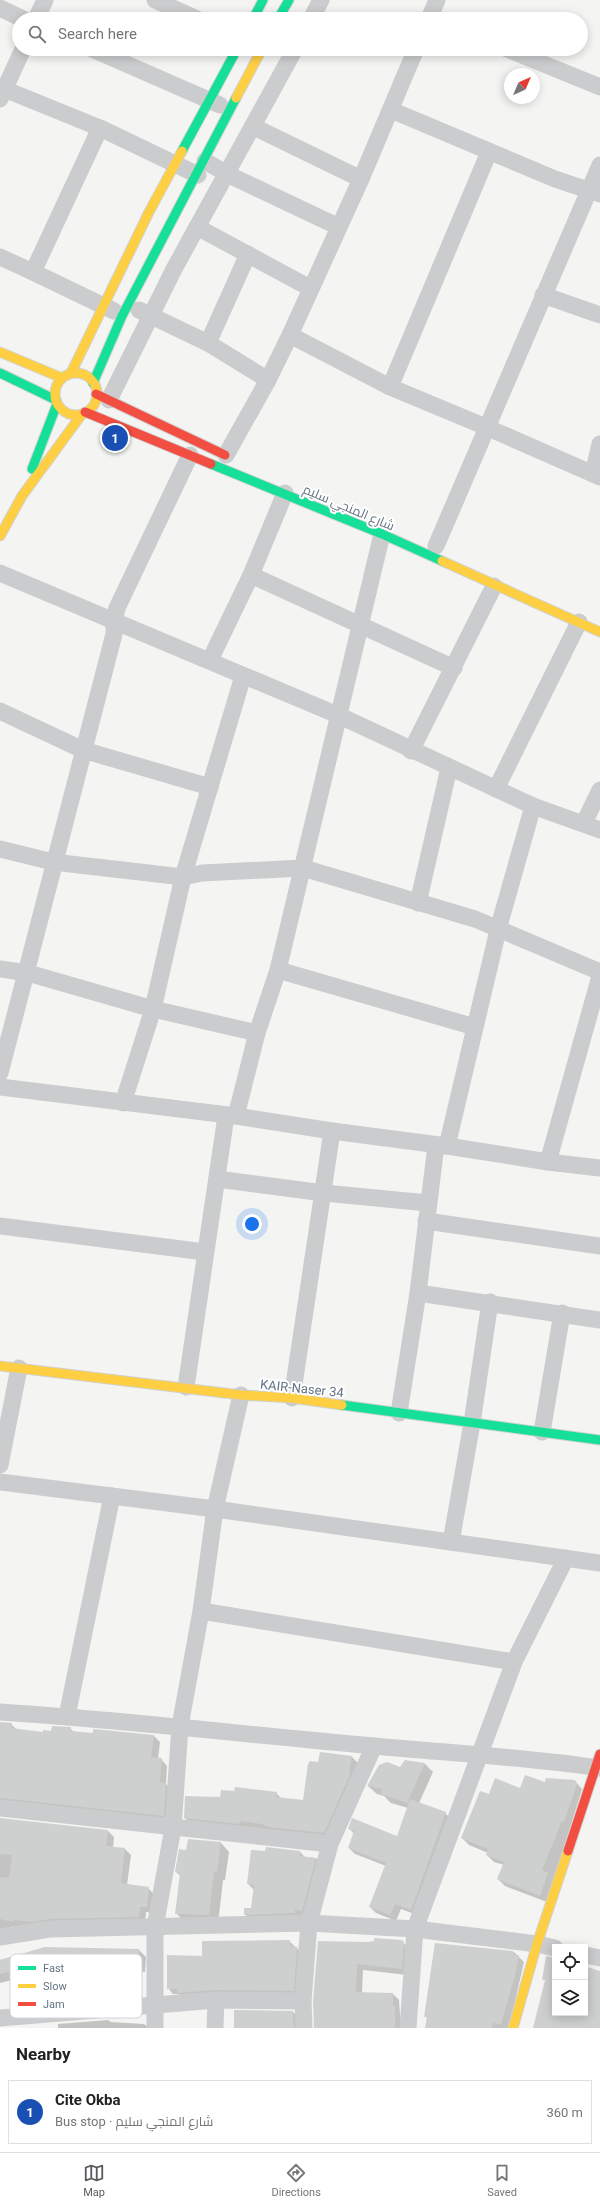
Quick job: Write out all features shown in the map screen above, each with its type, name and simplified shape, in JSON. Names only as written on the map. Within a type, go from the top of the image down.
[{"type":"street","points":[[40,12],[46,0]]},
{"type":"street","points":[[155,0],[178,5],[187,12]]},
{"type":"street","points":[[257,12],[264,0]]},
{"type":"street","points":[[282,12],[289,0]]},
{"type":"street","points":[[315,12],[321,0]]},
{"type":"street","points":[[433,12],[437,0]]},
{"type":"street","points":[[0,8],[12,14]]},
{"type":"street","points":[[20,56],[2,94],[100,128],[176,163],[227,174],[339,227]]},
{"type":"street","points":[[108,56],[211,100],[230,110]]},
{"type":"street","points":[[71,373],[149,212],[211,100],[233,56]]},
{"type":"street","points":[[93,383],[125,310],[201,168],[258,56]]},
{"type":"street","points":[[0,536],[22,496],[84,413],[103,397],[254,127],[291,56]]},
{"type":"street","points":[[22,496],[57,402],[55,392],[57,383],[71,373],[80,373],[93,383],[103,397],[229,457],[290,335],[310,288],[361,179],[413,56]]},
{"type":"street","points":[[524,56],[600,87]]},
{"type":"street","points":[[391,110],[488,152],[594,192]]},
{"type":"street","points":[[254,127],[361,179]]},
{"type":"street","points":[[33,272],[100,128]]},
{"type":"street","points":[[390,388],[488,152]]},
{"type":"street","points":[[436,546],[543,294],[594,192],[600,165]]},
{"type":"street","points":[[197,227],[310,288]]},
{"type":"street","points":[[208,343],[248,254]]},
{"type":"street","points":[[0,257],[104,306],[150,314],[208,343],[268,380]]},
{"type":"street","points":[[543,294],[600,315]]},
{"type":"street","points":[[290,335],[390,388],[486,427],[597,476],[600,444]]},
{"type":"street","points":[[0,352],[62,378]]},
{"type":"street","points":[[0,373],[57,402],[70,414],[84,413]]},
{"type":"street","name":"شارع المنجي سليم","points":[[84,413],[285,493],[382,534],[494,586],[600,632]]},
{"type":"street","points":[[0,1073],[28,973],[53,862],[114,634],[114,622],[117,608],[190,455]]},
{"type":"street","points":[[210,660],[251,575],[285,493]]},
{"type":"street","points":[[186,1387],[217,1179],[231,1116],[278,970],[362,626],[382,534]]},
{"type":"street","points":[[0,573],[114,622],[210,660],[243,676],[340,716],[412,751],[533,806],[600,830]]},
{"type":"street","points":[[251,575],[454,668]]},
{"type":"street","points":[[412,751],[494,586]]},
{"type":"street","points":[[496,789],[579,622]]},
{"type":"street","points":[[123,1103],[153,1009],[183,877],[243,676]]},
{"type":"street","points":[[0,711],[82,750],[210,788]]},
{"type":"street","points":[[418,903],[449,768]]},
{"type":"street","points":[[584,823],[600,790]]},
{"type":"street","points":[[399,1413],[418,1293],[428,1203],[441,1145],[475,1027],[499,930],[533,806]]},
{"type":"street","points":[[0,849],[53,862],[183,877],[202,873],[303,868],[418,903],[464,915],[600,972]]},
{"type":"street","points":[[0,969],[28,973],[153,1009],[257,1033]]},
{"type":"street","points":[[278,970],[475,1027]]},
{"type":"street","points":[[548,1162],[600,976]]},
{"type":"street","points":[[0,1088],[231,1116],[441,1145],[548,1162],[600,1168]]},
{"type":"street","points":[[292,1398],[332,1131]]},
{"type":"street","points":[[217,1179],[428,1203]]},
{"type":"street","points":[[426,1221],[600,1246]]},
{"type":"street","points":[[0,1226],[205,1252]]},
{"type":"street","points":[[418,1293],[490,1302],[600,1320]]},
{"type":"street","points":[[451,1542],[472,1423],[490,1302]]},
{"type":"street","points":[[542,1432],[562,1313]]},
{"type":"street","name":"KAIR-Naser 34","points":[[0,1366],[186,1387],[241,1395],[292,1398],[600,1440]]},
{"type":"street","points":[[0,1465],[19,1368]]},
{"type":"street","points":[[155,2028],[155,1927],[173,1828],[180,1726],[201,1611],[215,1509],[241,1395]]},
{"type":"street","points":[[0,1482],[215,1509],[600,1564]]},
{"type":"street","points":[[67,1716],[112,1496]]},
{"type":"street","points":[[408,2028],[415,1929],[514,1662],[566,1558]]},
{"type":"street","points":[[201,1611],[514,1662]]},
{"type":"street","points":[[0,1712],[67,1716],[180,1726],[374,1746],[598,1763],[537,1944],[513,2028]]},
{"type":"street","points":[[304,2028],[303,2001],[309,1923],[330,1844],[374,1746]]},
{"type":"street","points":[[0,1808],[330,1844]]},
{"type":"street","points":[[0,1937],[50,1929],[309,1923],[415,1929],[537,1944],[552,1947]]},
{"type":"street","points":[[588,1956],[600,1958]]},
{"type":"street","points":[[142,2008],[216,2000],[303,2001]]},
{"type":"street","points":[[215,2028],[216,2000]]},
{"type":"street","points":[[0,2018],[38,2021],[62,2018]]},
{"type":"building","points":[[0,1722],[12,1723],[11,1728],[43,1732],[43,1730],[51,1731],[52,1726],[71,1727],[71,1731],[93,1733],[93,1729],[154,1735],[151,1757],[162,1758],[160,1782],[166,1783],[164,1816],[0,1798]]},
{"type":"building","points":[[320,1752],[352,1756],[349,1772],[351,1772],[324,1833],[268,1827],[262,1824],[240,1821],[239,1824],[184,1818],[185,1796],[220,1797],[221,1790],[234,1791],[235,1787],[277,1792],[276,1797],[303,1800],[308,1764],[310,1761],[318,1762]]},
{"type":"building","points":[[405,1760],[425,1763],[407,1803],[381,1794],[382,1789],[367,1786],[379,1765],[387,1762],[400,1767]]},
{"type":"building","points":[[525,1775],[545,1782],[546,1778],[575,1780],[577,1784],[564,1822],[562,1821],[542,1870],[548,1873],[540,1896],[497,1879],[504,1862],[486,1855],[488,1849],[461,1838],[480,1791],[489,1794],[495,1778],[520,1788]]},
{"type":"building","points":[[410,1799],[446,1812],[411,1910],[395,1904],[390,1915],[369,1907],[386,1863],[348,1848],[354,1831],[348,1829],[352,1818],[397,1836]]},
{"type":"building","points":[[0,1818],[108,1830],[106,1846],[125,1848],[121,1883],[149,1887],[147,1907],[140,1907],[139,1917],[50,1919],[33,1922],[14,1920],[13,1922],[0,1919],[0,1877],[9,1878],[12,1855],[0,1854]]},
{"type":"building","points":[[188,1839],[221,1842],[217,1872],[214,1872],[209,1915],[175,1914],[180,1873],[175,1872],[179,1849],[186,1850]]},
{"type":"building","points":[[266,1847],[300,1851],[300,1856],[316,1858],[302,1911],[295,1910],[295,1913],[244,1915],[244,1908],[251,1908],[254,1885],[247,1884],[251,1850],[265,1851]]},
{"type":"building","points":[[374,1938],[402,1940],[404,1942],[402,1969],[357,1964],[356,1992],[393,1993],[393,2006],[395,2006],[395,2028],[314,2028],[313,2001],[318,1941],[367,1942],[374,1941]]},
{"type":"building","points":[[290,1940],[290,1946],[297,1947],[294,1991],[216,1990],[177,1993],[177,1989],[167,1989],[167,1955],[202,1956],[202,1941]]},
{"type":"building","points":[[435,1943],[513,1951],[514,1955],[519,1955],[501,2024],[493,2023],[492,2028],[425,2028],[427,2017],[424,2017]]},
{"type":"building","points":[[45,1947],[139,1949],[139,1954],[21,1954]]},
{"type":"building","points":[[546,1956],[552,1957],[552,2016],[588,2016],[588,1967],[600,1971],[600,2028],[533,2028],[545,1980],[542,1980]]},
{"type":"building","points":[[10,1957],[10,1972],[0,1974],[0,1960]]},
{"type":"building","points":[[234,2010],[293,2011],[294,2028],[234,2028]]},
{"type":"traffic: fast","points":[[257,12],[263,0]]},
{"type":"traffic: fast","points":[[282,12],[289,0]]},
{"type":"traffic: fast","points":[[182,151],[233,56]]},
{"type":"traffic: fast","points":[[93,383],[122,316],[236,98]]},
{"type":"traffic: fast","points":[[0,373],[56,400]]},
{"type":"traffic: fast","points":[[32,469],[57,404]]},
{"type":"traffic: fast","points":[[211,464],[382,534],[442,561]]},
{"type":"traffic: fast","points":[[342,1405],[600,1440]]},
{"type":"traffic: slow","points":[[236,98],[258,56]]},
{"type":"traffic: slow","points":[[71,373],[149,212],[182,151]]},
{"type":"traffic: slow","points":[[0,352],[62,378]]},
{"type":"traffic: slow","points":[[76,373],[91,379],[97,394],[91,409],[76,415],[61,409],[55,394],[61,379],[76,373]]},
{"type":"traffic: slow","points":[[0,536],[22,496],[82,414]]},
{"type":"traffic: slow","points":[[442,561],[600,632]]},
{"type":"traffic: slow","points":[[0,1366],[241,1395],[292,1398],[342,1405]]},
{"type":"traffic: slow","points":[[513,2028],[537,1944],[568,1851]]},
{"type":"traffic: jam","points":[[96,394],[225,455]]},
{"type":"traffic: jam","points":[[85,412],[211,464]]},
{"type":"traffic: jam","points":[[568,1851],[600,1754]]},
{"type":"place","name":"Cite Okba","points":[[115,438]]}]
